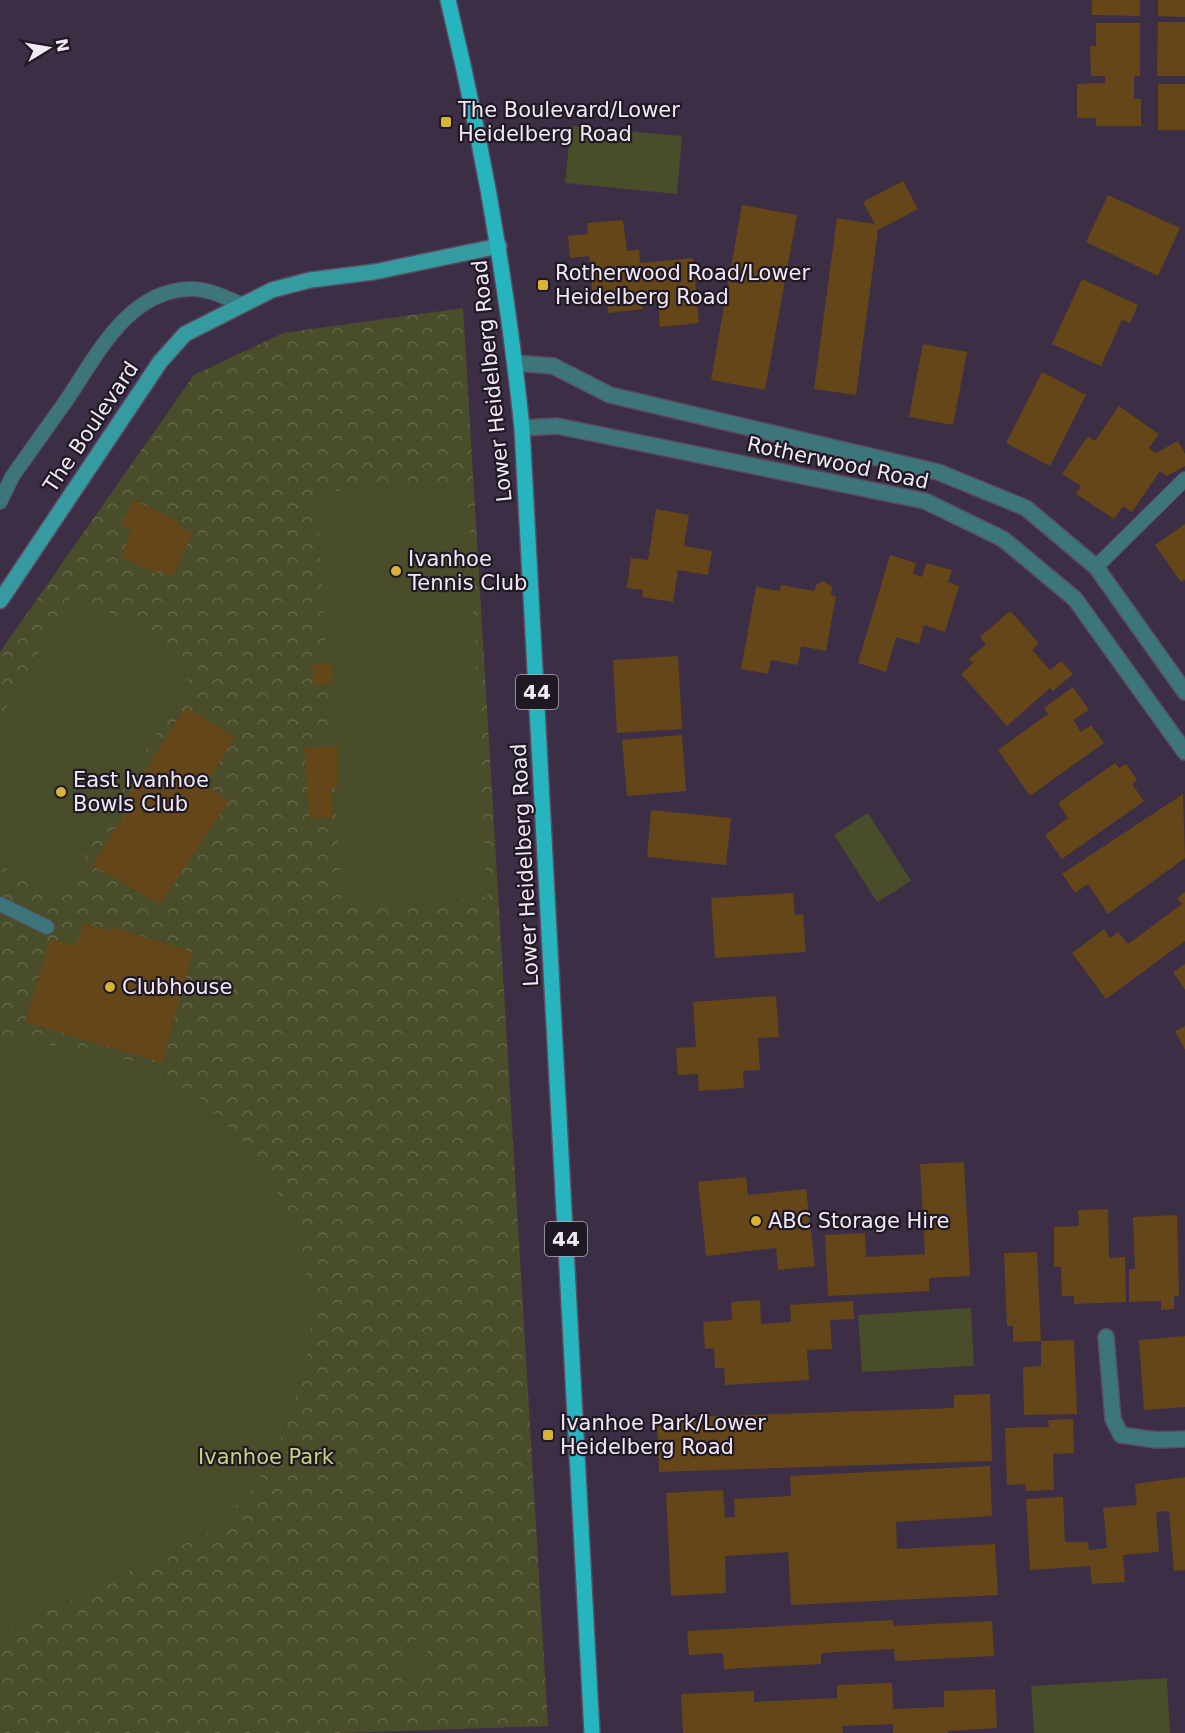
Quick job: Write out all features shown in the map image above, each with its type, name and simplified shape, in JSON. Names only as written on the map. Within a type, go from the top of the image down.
[{"type":"main road","name":"Lower Heidelberg Road","points":[[448,0],[473,110],[499,246],[522,428],[592,1733]]},
{"type":"street","name":"The Boulevard","points":[[0,601],[171,348],[185,334],[272,290],[310,280],[374,272],[499,246]]},
{"type":"street","name":"Rotherwood Road","points":[[515,363],[553,366],[610,395],[938,472],[1026,508],[1096,567],[1185,692]]},
{"type":"street","name":"Rotherwood Road","points":[[522,428],[557,426],[925,501],[1003,539],[1075,599],[1185,752]]},
{"type":"street","points":[[1106,1337],[1113,1419],[1121,1435],[1156,1440],[1185,1439]]},
{"type":"lane","name":"The Boulevard","points":[[0,502],[12,477],[112,331],[139,307],[168,293],[188,289],[207,290],[241,304]]},
{"type":"lane","points":[[1096,567],[1185,479]]},
{"type":"lane","points":[[0,904],[47,927]]},
{"type":"green space","points":[[571,126],[682,136],[677,194],[565,183]]},
{"type":"green space","name":"Ivanhoe Park","points":[[463,308],[548,1726],[345,1733],[0,1733],[0,652],[194,375],[283,333]]},
{"type":"green space","points":[[467,485],[487,897],[342,905],[316,492]]},
{"type":"green space","name":"East Ivanhoe Bowls Club","points":[[74,592],[197,664],[58,900],[0,865],[0,718]]},
{"type":"green space","points":[[868,813],[911,881],[877,902],[834,835]]},
{"type":"green space","points":[[20,1039],[137,1062],[198,1097],[256,1154],[296,1225],[313,1301],[308,1353],[286,1428],[254,1488],[211,1531],[0,1633],[0,1044]]},
{"type":"green space","points":[[971,1308],[974,1366],[862,1372],[858,1315]]},
{"type":"green space","points":[[416,1640],[427,1644],[428,1660],[418,1685],[395,1675],[409,1643]]},
{"type":"green space","points":[[1167,1678],[1170,1733],[1034,1733],[1031,1686]]},
{"type":"building","points":[[1092,0],[1140,0],[1140,16],[1092,15]]},
{"type":"building","points":[[1158,0],[1185,0],[1185,17],[1158,16]]},
{"type":"building","points":[[1158,22],[1185,22],[1185,76],[1157,76]]},
{"type":"building","points":[[1096,23],[1140,23],[1140,76],[1134,76],[1134,99],[1141,99],[1141,126],[1096,126],[1096,118],[1077,118],[1077,84],[1105,83],[1105,76],[1091,76],[1090,46],[1096,46]]},
{"type":"building","points":[[1158,84],[1185,84],[1185,130],[1158,130]]},
{"type":"building","points":[[903,181],[918,209],[878,230],[856,395],[814,389],[837,218],[875,224],[863,202]]},
{"type":"building","points":[[1108,195],[1180,228],[1158,276],[1086,242]]},
{"type":"building","points":[[742,205],[797,215],[765,390],[711,380]]},
{"type":"building","points":[[623,220],[627,251],[639,250],[640,263],[693,258],[699,323],[660,327],[658,300],[642,301],[643,309],[608,313],[607,304],[594,305],[589,256],[570,258],[568,236],[588,234],[587,223]]},
{"type":"building","points":[[1082,279],[1138,305],[1130,323],[1122,320],[1101,366],[1052,344]]},
{"type":"building","points":[[923,344],[967,352],[953,425],[909,417]]},
{"type":"building","points":[[1042,372],[1086,395],[1050,466],[1006,443]]},
{"type":"building","points":[[1119,406],[1159,434],[1149,448],[1156,453],[1178,441],[1185,454],[1185,466],[1167,476],[1160,471],[1132,512],[1123,506],[1114,519],[1076,494],[1081,486],[1062,474],[1088,436],[1095,441]]},
{"type":"building","points":[[133,500],[180,522],[179,526],[193,532],[172,577],[158,570],[157,574],[121,557],[132,530],[121,525]]},
{"type":"building","points":[[656,509],[689,515],[684,546],[712,551],[708,575],[678,570],[673,602],[642,597],[643,590],[627,588],[631,558],[648,560]]},
{"type":"building","points":[[1185,524],[1185,580],[1181,582],[1155,545]]},
{"type":"building","points":[[890,555],[916,563],[913,574],[922,577],[926,563],[952,570],[948,582],[959,586],[945,632],[924,625],[919,644],[896,637],[886,672],[858,663]]},
{"type":"building","points":[[823,581],[832,587],[831,595],[836,596],[826,651],[801,646],[798,665],[771,660],[768,674],[741,669],[756,587],[780,591],[781,585],[814,591],[817,584]]},
{"type":"building","points":[[1010,611],[1039,643],[1032,650],[1050,670],[1061,661],[1073,674],[1053,691],[1050,688],[1007,726],[961,674],[973,663],[969,659],[986,644],[980,637]]},
{"type":"building","points":[[678,656],[682,729],[617,733],[613,660]]},
{"type":"building","points":[[332,664],[332,683],[314,685],[312,665]]},
{"type":"building","points":[[1073,687],[1089,710],[1073,720],[1081,732],[1091,725],[1104,743],[1030,796],[998,750],[1048,714],[1044,708]]},
{"type":"building","name":"East Ivanhoe Bowls Club","points":[[186,707],[235,737],[206,785],[229,801],[160,905],[92,865],[130,807],[124,803]]},
{"type":"building","points":[[682,735],[686,791],[627,796],[622,740]]},
{"type":"building","points":[[337,746],[338,788],[331,789],[333,818],[310,818],[304,748]]},
{"type":"building","points":[[1115,763],[1119,768],[1126,764],[1137,780],[1132,784],[1144,801],[1062,859],[1045,835],[1068,818],[1058,803]]},
{"type":"building","points":[[1183,794],[1185,858],[1108,914],[1088,884],[1075,893],[1062,874]]},
{"type":"building","points":[[651,810],[731,818],[726,865],[647,857]]},
{"type":"building","points":[[1185,892],[1185,941],[1106,999],[1072,953],[1104,929],[1110,938],[1118,932],[1128,944],[1182,904],[1177,898]]},
{"type":"building","points":[[793,893],[795,915],[803,914],[806,952],[715,958],[711,898]]},
{"type":"building","name":"Clubhouse","points":[[84,923],[110,931],[112,927],[193,952],[162,1063],[25,1022],[51,939],[76,946]]},
{"type":"building","points":[[1185,964],[1185,990],[1173,972]]},
{"type":"building","points":[[776,996],[779,1037],[758,1038],[760,1070],[743,1071],[744,1088],[699,1091],[698,1074],[678,1075],[676,1048],[696,1047],[693,1002]]},
{"type":"building","points":[[1185,1026],[1185,1050],[1175,1031]]},
{"type":"building","points":[[964,1162],[970,1276],[929,1278],[929,1291],[828,1296],[825,1235],[865,1233],[866,1257],[925,1254],[920,1164]]},
{"type":"building","name":"ABC Storage Hire","points":[[746,1177],[748,1195],[806,1189],[815,1266],[778,1270],[776,1248],[706,1256],[698,1182]]},
{"type":"building","points":[[1108,1209],[1109,1258],[1125,1257],[1126,1302],[1074,1304],[1074,1296],[1062,1296],[1061,1267],[1054,1267],[1054,1227],[1079,1226],[1078,1210]]},
{"type":"building","points":[[1177,1215],[1179,1296],[1174,1296],[1174,1309],[1161,1310],[1161,1301],[1129,1302],[1129,1269],[1135,1269],[1133,1217]]},
{"type":"building","points":[[1037,1252],[1041,1341],[1013,1342],[1013,1326],[1007,1326],[1004,1253]]},
{"type":"building","points":[[760,1300],[761,1324],[791,1322],[790,1305],[853,1301],[854,1319],[830,1320],[832,1349],[807,1350],[809,1380],[725,1385],[724,1368],[715,1368],[714,1348],[705,1349],[703,1322],[732,1320],[731,1302]]},
{"type":"building","points":[[1185,1336],[1185,1407],[1144,1410],[1139,1340]]},
{"type":"building","points":[[1074,1340],[1077,1414],[1024,1415],[1023,1367],[1041,1366],[1041,1341]]},
{"type":"building","points":[[990,1394],[992,1461],[659,1472],[657,1418],[954,1408],[954,1395]]},
{"type":"building","points":[[1073,1419],[1074,1453],[1053,1454],[1054,1490],[1026,1491],[1025,1484],[1007,1485],[1005,1428],[1049,1427],[1048,1420]]},
{"type":"building","points":[[990,1466],[992,1516],[896,1522],[897,1549],[995,1544],[998,1595],[791,1605],[788,1552],[725,1556],[726,1593],[671,1596],[666,1493],[723,1490],[725,1518],[735,1517],[734,1499],[791,1496],[790,1476]]},
{"type":"building","points":[[1185,1477],[1185,1570],[1174,1571],[1169,1511],[1156,1512],[1159,1552],[1123,1555],[1125,1582],[1092,1584],[1090,1566],[1030,1570],[1026,1499],[1063,1497],[1065,1542],[1088,1542],[1089,1550],[1107,1548],[1103,1508],[1137,1505],[1135,1484]]},
{"type":"building","points":[[893,1620],[893,1626],[992,1621],[994,1656],[895,1661],[894,1649],[821,1653],[821,1664],[724,1669],[723,1653],[689,1655],[687,1631]]},
{"type":"building","points":[[892,1683],[893,1709],[944,1707],[944,1691],[995,1689],[997,1728],[948,1731],[948,1733],[893,1733],[893,1724],[842,1726],[843,1733],[683,1733],[681,1694],[754,1691],[754,1702],[837,1698],[837,1685]]},
{"type":"place","name":"The Boulevard/Lower Heidelberg Road","points":[[446,122]]},
{"type":"place","name":"Rotherwood Road/Lower Heidelberg Road","points":[[543,285]]},
{"type":"place","name":"Ivanhoe Tennis Club","points":[[396,571]]},
{"type":"place","name":"East Ivanhoe Bowls Club","points":[[61,792]]},
{"type":"place","name":"Clubhouse","points":[[110,987]]},
{"type":"place","name":"ABC Storage Hire","points":[[756,1221]]},
{"type":"place","name":"Ivanhoe Park/Lower Heidelberg Road","points":[[548,1435]]}]
